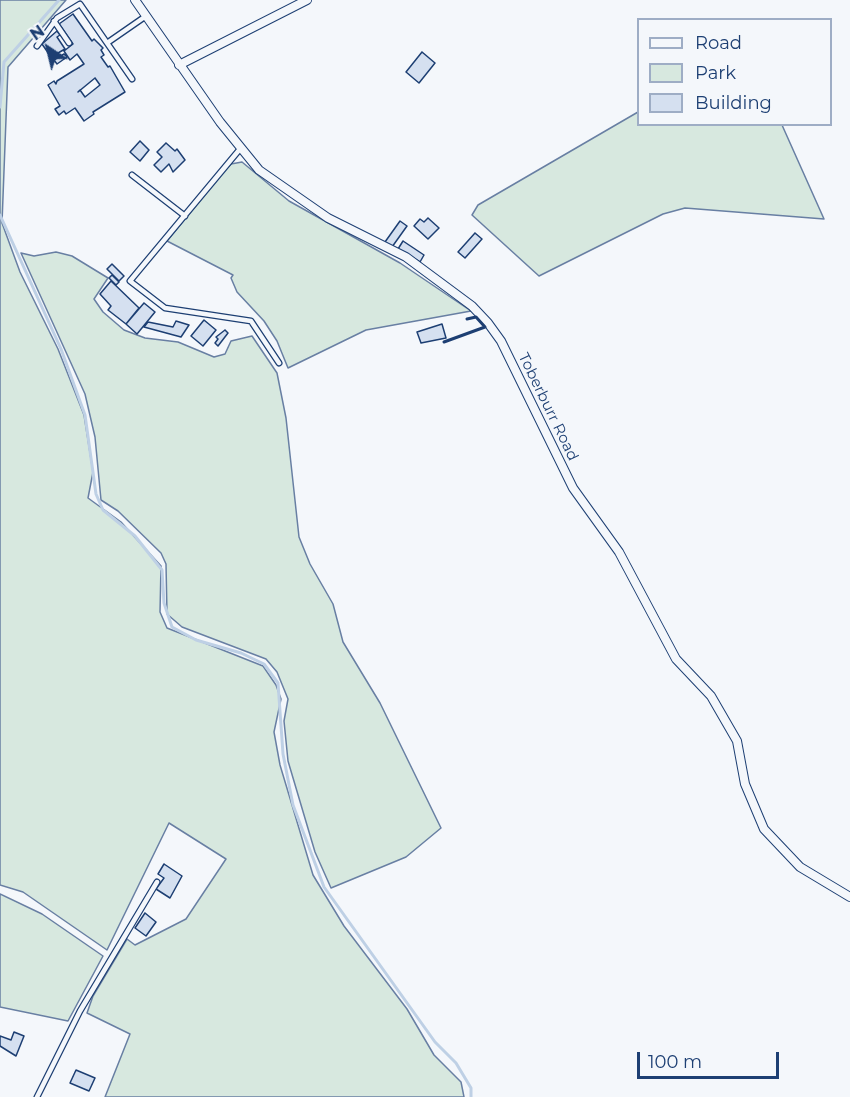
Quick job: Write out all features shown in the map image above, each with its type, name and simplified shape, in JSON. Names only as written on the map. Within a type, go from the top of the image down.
[{"type":"street","name":"Toberburr Road","points":[[135,0],[240,149],[259,170],[328,218],[406,257],[472,306],[488,323],[501,341],[573,488],[619,552],[676,659],[711,696],[737,741],[745,784],[764,829],[800,867],[850,897]]},
{"type":"street","points":[[179,65],[307,0]]},
{"type":"lane","points":[[37,46],[54,21],[80,4],[132,79]]},
{"type":"lane","points":[[107,43],[146,16]]},
{"type":"lane","points":[[54,21],[69,43]]},
{"type":"lane","points":[[240,149],[130,281],[165,308],[251,321],[279,363]]},
{"type":"lane","points":[[132,175],[185,216]]},
{"type":"lane","points":[[37,1097],[80,1011],[157,882]]},
{"type":"green space","points":[[0,0],[66,0],[8,67],[2,223],[20,272],[58,349],[84,415],[93,472],[88,498],[121,522],[161,566],[160,612],[167,628],[263,666],[276,685],[281,699],[274,732],[280,765],[313,875],[344,926],[407,1009],[434,1055],[461,1082],[464,1097],[105,1097],[130,1034],[87,1013],[93,996],[127,939],[135,945],[186,919],[226,859],[169,823],[107,950],[23,892],[0,885]]},
{"type":"green space","points":[[637,113],[637,126],[782,126],[824,219],[685,208],[663,214],[539,276],[472,215],[478,205]]},
{"type":"green space","points":[[242,162],[289,201],[400,263],[471,311],[366,330],[288,368],[277,341],[264,321],[237,292],[231,278],[233,275],[167,241],[224,171],[231,164]]},
{"type":"green space","points":[[56,252],[72,256],[108,278],[94,299],[103,312],[124,330],[145,338],[178,342],[214,357],[225,354],[231,341],[252,336],[277,373],[286,418],[299,537],[310,564],[333,604],[343,642],[380,703],[441,828],[406,857],[331,888],[315,852],[288,761],[284,721],[288,699],[277,672],[266,659],[182,627],[167,614],[166,564],[161,553],[118,511],[101,500],[95,437],[85,394],[21,253],[34,256]]},
{"type":"green space","points":[[0,894],[42,914],[103,956],[68,1021],[0,1007]]},
{"type":"building","points":[[73,14],[92,41],[94,39],[103,48],[101,50],[104,55],[101,57],[108,67],[110,66],[125,92],[93,112],[94,114],[84,121],[75,108],[66,114],[64,111],[59,115],[55,109],[60,106],[48,85],[54,81],[56,84],[57,81],[84,64],[77,54],[70,60],[64,51],[73,44],[59,24]],"holes":[[[95,78],[100,85],[85,97],[80,90]]]},
{"type":"building","points":[[57,31],[60,35],[57,37],[65,49],[51,57],[42,44]]},
{"type":"building","points":[[422,52],[435,63],[419,83],[406,72]]},
{"type":"building","points":[[64,54],[67,57],[57,64],[54,60]]},
{"type":"building","points":[[140,141],[149,150],[140,161],[130,152]]},
{"type":"building","points":[[166,143],[175,151],[177,149],[185,160],[173,172],[169,164],[161,172],[154,165],[162,157],[157,152]]},
{"type":"building","points":[[428,218],[439,228],[428,239],[414,226],[420,219],[424,222]]},
{"type":"building","points":[[400,221],[407,226],[392,247],[385,242]]},
{"type":"building","points":[[475,233],[482,239],[465,258],[458,252]]},
{"type":"building","points":[[403,241],[424,255],[420,262],[398,249]]},
{"type":"building","points":[[112,264],[124,276],[119,281],[107,269]]},
{"type":"building","points":[[112,275],[119,282],[116,285],[109,278]]},
{"type":"building","points":[[111,281],[139,308],[126,324],[108,310],[111,306],[100,294]]},
{"type":"building","points":[[144,303],[155,312],[137,334],[126,324]]},
{"type":"building","points":[[204,320],[216,330],[203,346],[191,336]]},
{"type":"building","points":[[176,321],[189,325],[181,337],[144,327],[148,322],[173,327]]},
{"type":"building","points":[[442,324],[446,338],[421,343],[417,332]]},
{"type":"building","points":[[225,330],[228,333],[218,346],[215,343],[218,339],[216,337]]},
{"type":"building","points":[[164,864],[182,876],[170,898],[156,889],[164,878],[158,874]]},
{"type":"building","points":[[145,913],[156,922],[146,936],[135,928]]},
{"type":"building","points":[[14,1032],[24,1036],[16,1056],[0,1046],[0,1036],[11,1040]]},
{"type":"building","points":[[76,1070],[95,1078],[89,1091],[70,1083]]},
{"type":"waterway","points":[[0,107],[4,62],[59,0]]},
{"type":"waterway","points":[[0,215],[61,349],[85,415],[96,494],[103,510],[135,536],[162,570],[164,603],[172,627],[196,640],[241,653],[264,664],[278,683],[283,754],[293,805],[324,887],[435,1042],[456,1063],[471,1088],[471,1097]]},
{"type":"wall","points":[[444,342],[485,327],[476,317],[467,319]]}]
